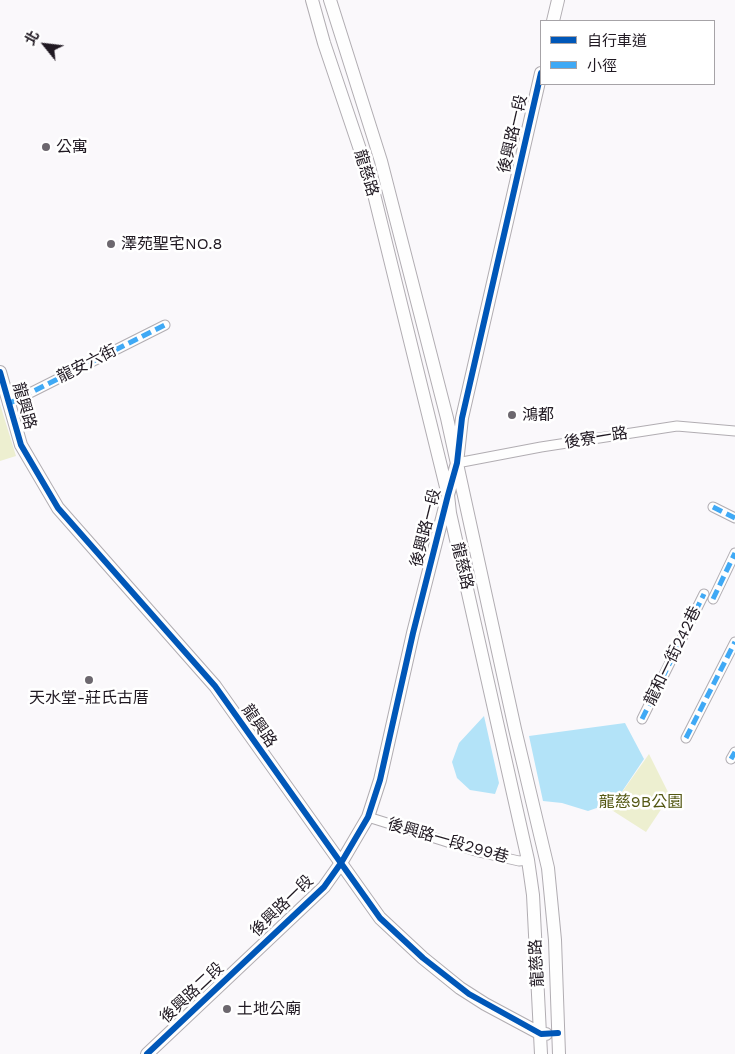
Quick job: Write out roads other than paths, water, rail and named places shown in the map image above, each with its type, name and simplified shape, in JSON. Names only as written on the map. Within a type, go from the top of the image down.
[{"type":"street","name":"龍慈路","points":[[312,0],[324,42],[371,182],[448,495],[450,513],[528,860],[533,895],[541,1054]]},
{"type":"street","name":"龍慈路","points":[[330,0],[380,161],[457,463],[515,729],[548,868],[555,940],[559,1054]]},
{"type":"street","points":[[554,20],[558,0]]},
{"type":"street","points":[[324,42],[343,38]]},
{"type":"street","name":"後興路一段","points":[[256,952],[324,886],[341,863],[368,817],[380,780],[457,463],[462,418],[540,77]]},
{"type":"street","name":"龍安六街","points":[[8,404],[165,325]]},
{"type":"street","name":"龍興路","points":[[0,372],[21,445],[58,508],[215,686],[380,918],[423,958],[460,988],[485,1004],[541,1034]]},
{"type":"street","name":"後寮一路","points":[[457,463],[541,447],[677,426],[735,431]]},
{"type":"street","points":[[713,507],[735,518]]},
{"type":"street","name":"龍和一街242巷","points":[[642,719],[708,596],[735,553]]},
{"type":"street","points":[[686,738],[735,642]]},
{"type":"street","name":"後興路一段299巷","points":[[368,817],[479,852],[519,861],[528,860]]},
{"type":"street","name":"後興路二段","points":[[148,1054],[256,952]]},
{"type":"street","points":[[541,1034],[558,1033]]},
{"type":"water","points":[[484,716],[499,783],[495,794],[470,790],[457,778],[452,762],[459,743]]},
{"type":"water","points":[[625,723],[644,759],[619,796],[611,803],[588,811],[562,803],[543,801],[529,736]]},
{"type":"place","name":"公寓","points":[[46,147]]},
{"type":"place","name":"澤苑聖宅NO.8","points":[[111,244]]},
{"type":"place","name":"鴻都","points":[[512,415]]},
{"type":"place","name":"天水堂-莊氏古厝","points":[[89,680]]},
{"type":"place","name":"土地公廟","points":[[227,1009]]},
{"type":"park label","name":"龍慈9B公園","points":[[641,802]]}]
